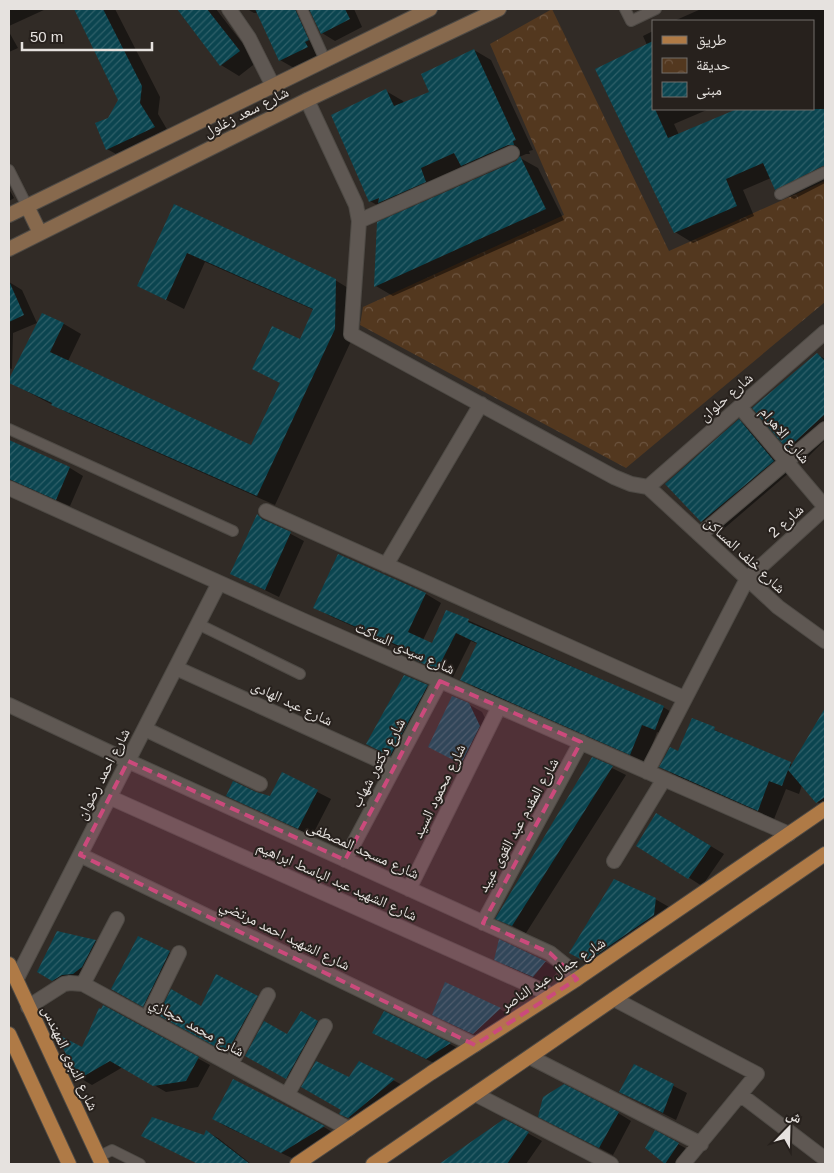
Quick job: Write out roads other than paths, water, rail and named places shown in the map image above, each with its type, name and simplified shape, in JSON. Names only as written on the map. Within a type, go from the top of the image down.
[{"type":"main road","name":"شارع سعد زغلول","points":[[9,249],[307,100],[499,9]]},
{"type":"main road","name":"شارع سعد زغلول","points":[[9,215],[326,60],[423,10]]},
{"type":"main road","points":[[27,206],[40,234]]},
{"type":"main road","name":"شارع جمال عبد الناصر","points":[[297,1164],[577,979],[825,809]]},
{"type":"main road","points":[[373,1164],[825,854]]},
{"type":"main road","name":"شارع النبوى المهندس","points":[[9,964],[100,1160]]},
{"type":"main road","points":[[9,1034],[69,1164]]},
{"type":"street","points":[[229,9],[249,38],[272,86]]},
{"type":"street","points":[[307,100],[356,205],[359,221],[351,334],[614,477],[632,484],[648,487]]},
{"type":"street","points":[[359,221],[512,153]]},
{"type":"street","name":"شارع حلوان","points":[[648,487],[824,334]]},
{"type":"street","points":[[386,565],[481,404]]},
{"type":"street","name":"شارع الاهرام","points":[[740,407],[825,507]]},
{"type":"street","points":[[700,535],[825,428]]},
{"type":"street","name":"شارع خلف المساكن","points":[[648,487],[778,608],[825,641]]},
{"type":"street","name":"شارع سيدى الساكت","points":[[9,488],[219,583],[789,834]]},
{"type":"street","name":"شارع 2","points":[[647,772],[747,579],[825,507]]},
{"type":"street","points":[[266,511],[684,698]]},
{"type":"street","name":"شارع احمد رضوان","points":[[16,980],[219,583]]},
{"type":"street","name":"شارع عبد الهادى","points":[[176,668],[394,767]]},
{"type":"street","name":"شارع دكتور شهاب","points":[[344,860],[440,681]]},
{"type":"street","name":"شارع مسجد المصطفى","points":[[9,705],[550,953],[565,965],[577,979]]},
{"type":"street","name":"شارع محمود السيد","points":[[409,889],[499,707]]},
{"type":"street","points":[[145,728],[260,784]]},
{"type":"street","name":"شارع المقدم عبد القوى عبيد","points":[[483,923],[581,742]]},
{"type":"street","points":[[614,861],[664,780]]},
{"type":"street","name":"شارع الشهيد عبد الباسط ابراهيم","points":[[109,798],[552,995]]},
{"type":"street","name":"شارع الشهيد احمد مرتضي","points":[[80,855],[475,1045]]},
{"type":"street","points":[[28,1007],[64,984],[83,984],[117,919]]},
{"type":"street","points":[[147,1018],[180,953]]},
{"type":"street","name":"شارع محمد حجازي","points":[[83,984],[349,1129]]},
{"type":"street","points":[[232,1064],[268,995]]},
{"type":"street","points":[[614,999],[758,1074],[683,1164]]},
{"type":"street","points":[[286,1095],[325,1026]]},
{"type":"street","points":[[530,1057],[700,1144]]},
{"type":"street","points":[[475,1094],[611,1164]]},
{"type":"street","points":[[741,1095],[825,1160]]},
{"type":"lane","points":[[302,9],[326,60]]},
{"type":"lane","points":[[625,9],[631,21],[656,9]]},
{"type":"lane","points":[[9,170],[27,206]]},
{"type":"lane","points":[[780,194],[825,172]]},
{"type":"lane","points":[[9,429],[233,531]]},
{"type":"lane","points":[[198,624],[300,674]]},
{"type":"lane","points":[[100,1160],[112,1150],[140,1164]]}]
